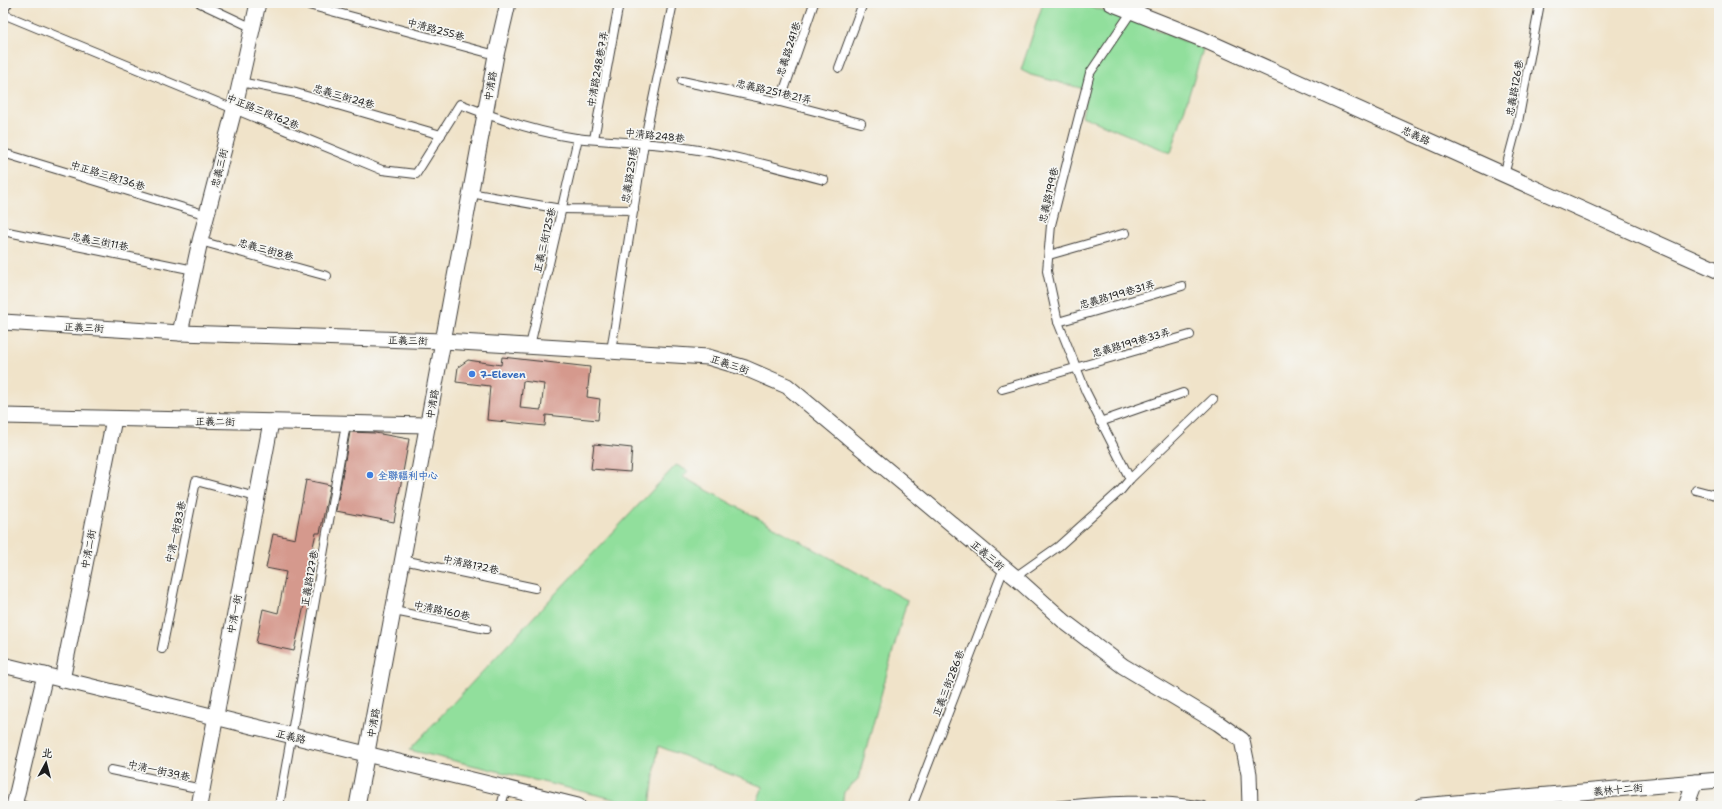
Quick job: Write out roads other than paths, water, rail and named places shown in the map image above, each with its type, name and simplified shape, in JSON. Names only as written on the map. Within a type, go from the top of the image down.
[{"type":"street","name":"忠義三街","points":[[180,333],[200,241],[234,110],[258,3]]},
{"type":"street","name":"中清路","points":[[357,806],[368,754],[470,193],[496,55],[508,3]]},
{"type":"street","name":"忠義路","points":[[1111,3],[1133,7],[1719,271]]},
{"type":"street","name":"正義三街","points":[[3,322],[180,333],[443,341],[708,356],[745,368],[787,386],[1010,573],[1065,622],[1123,666],[1218,723],[1242,740],[1249,774],[1250,806]]},
{"type":"street","name":"正義二街","points":[[3,416],[428,425]]},
{"type":"street","name":"中清二街","points":[[62,680],[114,419]]},
{"type":"street","name":"中清一街","points":[[199,806],[270,422]]},
{"type":"street","name":"正義路","points":[[3,665],[578,806]]},
{"type":"street","points":[[14,804],[45,675]]},
{"type":"street","name":"義林十二街","points":[[1421,806],[1555,800],[1719,780]]},
{"type":"street","points":[[1686,806],[1695,782]]},
{"type":"lane","points":[[3,13],[8,3]]},
{"type":"lane","points":[[200,3],[253,28]]},
{"type":"lane","name":"中清路255巷","points":[[301,3],[496,55]]},
{"type":"lane","name":"中清路248巷7弄","points":[[594,139],[619,3]]},
{"type":"lane","name":"忠義路251巷","points":[[611,351],[644,143],[673,3]]},
{"type":"lane","name":"忠義路241巷","points":[[780,102],[814,3]]},
{"type":"lane","points":[[839,68],[863,3]]},
{"type":"lane","name":"忠義路126巷","points":[[1504,175],[1518,122],[1540,3]]},
{"type":"lane","name":"忠義路199巷","points":[[1130,479],[1100,422],[1058,322],[1047,271],[1051,225],[1090,73],[1133,7]]},
{"type":"lane","name":"中正路三段162巷","points":[[3,13],[234,110],[382,170],[416,174],[460,104],[485,114]]},
{"type":"lane","name":"忠義路251巷21弄","points":[[682,81],[780,102],[861,123]]},
{"type":"lane","name":"忠義三街24巷","points":[[240,82],[296,93],[441,135]]},
{"type":"lane","name":"中清路248巷","points":[[485,114],[536,130],[578,138],[680,147],[748,160],[824,180]]},
{"type":"lane","name":"正義三街125巷","points":[[530,346],[578,138]]},
{"type":"lane","name":"中正路三段136巷","points":[[3,154],[207,215]]},
{"type":"lane","points":[[470,193],[561,209],[634,210]]},
{"type":"lane","name":"忠義三街11巷","points":[[3,232],[194,270]]},
{"type":"lane","points":[[1049,255],[1126,232]]},
{"type":"lane","name":"忠義三街8巷","points":[[200,241],[326,276]]},
{"type":"lane","name":"忠義路199巷31弄","points":[[1058,322],[1182,286]]},
{"type":"lane","name":"忠義路199巷33弄","points":[[1002,389],[1190,335]]},
{"type":"lane","points":[[1100,422],[1183,393]]},
{"type":"lane","points":[[1010,573],[1059,546],[1121,490],[1130,479],[1213,399]]},
{"type":"lane","name":"正義路127巷","points":[[279,806],[346,424]]},
{"type":"lane","name":"中清一街83巷","points":[[162,649],[196,481],[256,497]]},
{"type":"lane","points":[[1696,490],[1719,496]]},
{"type":"lane","name":"中清路172巷","points":[[403,560],[535,588]]},
{"type":"lane","name":"正義三街286巷","points":[[912,806],[1010,573]]},
{"type":"lane","name":"中清路160巷","points":[[394,611],[486,629]]},
{"type":"lane","name":"中清一街39巷","points":[[112,770],[202,790]]},
{"type":"lane","points":[[502,806],[506,788]]},
{"type":"lane","points":[[1052,806],[1183,802],[1204,806]]},
{"type":"place","name":"7-Eleven","points":[[472,374]]},
{"type":"place","name":"全聯福利中心","points":[[370,475]]}]
